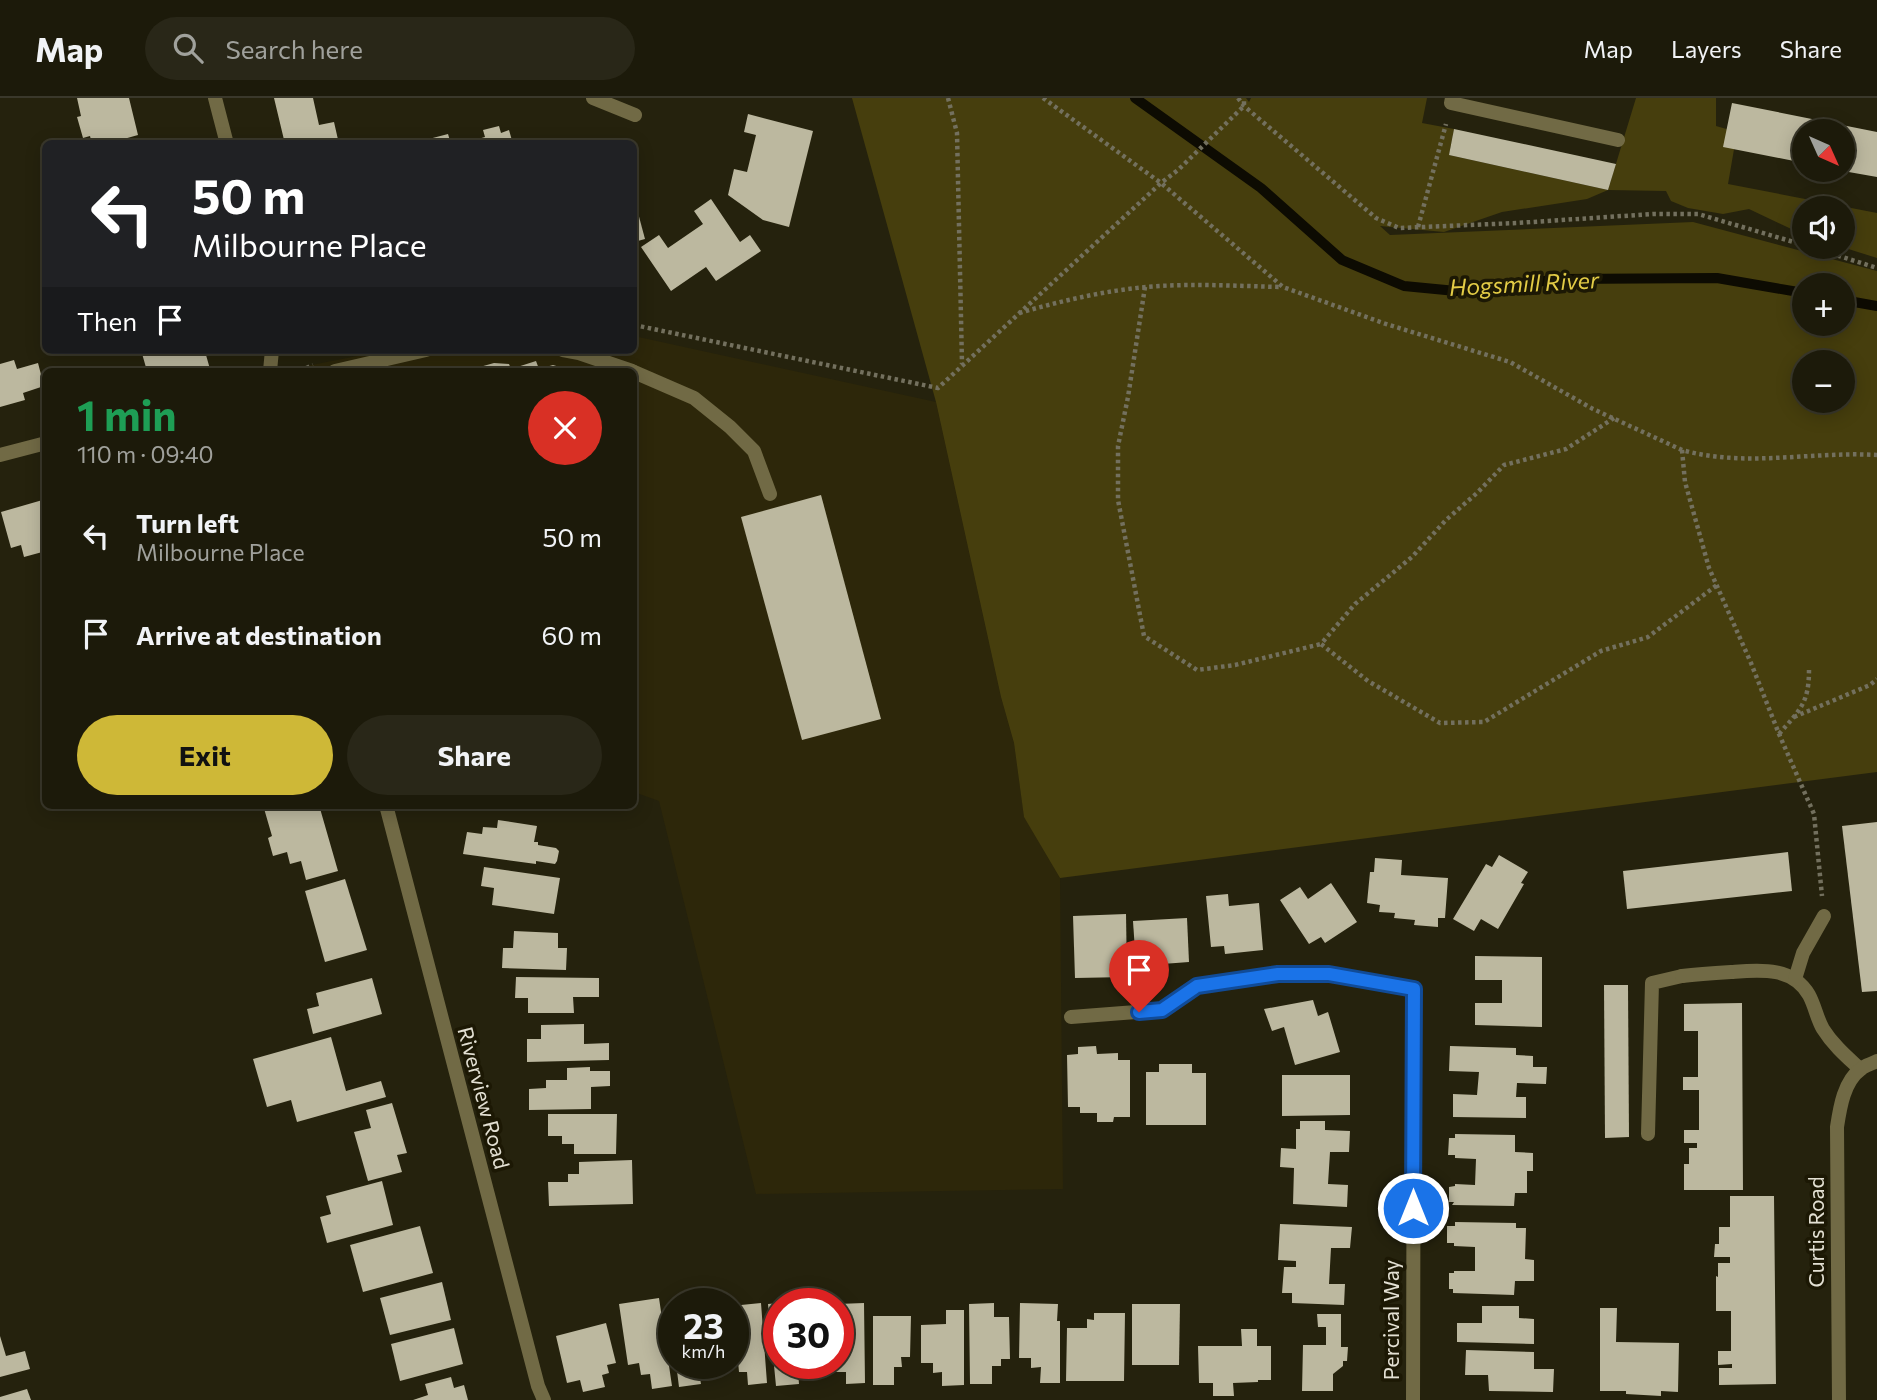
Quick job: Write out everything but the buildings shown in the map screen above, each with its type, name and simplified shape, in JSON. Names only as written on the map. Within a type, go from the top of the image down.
[{"type":"street","points":[[215,98],[226,140]]},
{"type":"street","points":[[593,98],[635,114]]},
{"type":"street","points":[[1452,101],[1618,141]]},
{"type":"street","points":[[348,368],[409,354]]},
{"type":"street","points":[[582,354],[624,368]]},
{"type":"street","points":[[637,373],[694,398],[730,427],[754,451],[770,494]]},
{"type":"street","points":[[0,454],[42,444]]},
{"type":"street","name":"Riverview Road","points":[[387,809],[498,1236],[544,1400]]},
{"type":"street","points":[[1795,979],[1803,953],[1824,916]]},
{"type":"street","points":[[1648,1134],[1652,983],[1682,976],[1765,969],[1783,973],[1795,979],[1807,992],[1822,1027],[1834,1044],[1860,1069],[1877,1061]]},
{"type":"street","name":"Percival Way","points":[[1070,1017],[1162,1010],[1197,986],[1278,974],[1329,974],[1414,989],[1413,1400]]},
{"type":"street","name":"Curtis Road","points":[[1839,1400],[1837,1126],[1841,1101],[1860,1069]]},
{"type":"path","points":[[948,98],[957,133],[962,364]]},
{"type":"path","points":[[1043,98],[1161,183],[1283,287]]},
{"type":"path","points":[[1238,98],[1376,218],[1399,228],[1653,214],[1698,214],[1792,241]]},
{"type":"path","points":[[637,326],[938,388],[1178,170],[1244,106],[1244,98]]},
{"type":"path","points":[[1418,227],[1452,101]]},
{"type":"path","points":[[1849,259],[1877,268]]},
{"type":"path","points":[[1018,313],[1075,298],[1145,288],[1205,285],[1283,287],[1386,324],[1510,362],[1614,418],[1695,454],[1736,459],[1855,453],[1877,455]]},
{"type":"path","points":[[1145,288],[1118,446],[1118,500],[1144,636],[1197,670],[1235,665],[1321,644],[1355,604],[1412,557],[1446,520],[1504,465],[1566,449],[1614,418]]},
{"type":"path","points":[[1682,450],[1685,482],[1709,568],[1814,814],[1824,916]]},
{"type":"path","points":[[1321,644],[1368,681],[1440,723],[1484,722],[1601,651],[1648,637],[1717,584]]},
{"type":"path","points":[[1779,734],[1803,707],[1809,688],[1809,670]]},
{"type":"path","points":[[1794,717],[1870,685],[1877,679]]},
{"type":"shaded area","points":[[852,98],[1246,98],[1249,102],[1251,98],[1427,98],[1422,123],[1454,129],[1449,155],[1608,190],[1587,199],[1502,212],[1444,232],[1380,226],[1390,235],[1693,222],[1792,248],[1792,259],[1832,259],[1877,271],[1877,772],[1060,878],[1024,817],[1014,743],[1001,697],[936,402]]},
{"type":"shaded area","points":[[1636,98],[1716,98],[1716,126],[1737,132],[1728,184],[1792,196],[1792,229],[1749,209],[1723,214],[1688,208],[1671,201],[1666,191],[1608,190]]},
{"type":"shaded area","points":[[1855,209],[1877,213],[1877,258],[1855,251]]},
{"type":"shaded area","points":[[637,337],[936,402],[1001,697],[1014,743],[1024,816],[1060,878],[1063,1189],[756,1194],[659,801],[637,793],[637,368],[296,368],[368,354],[637,354]]},
{"type":"waterway","name":"Hogsmill River","points":[[1135,98],[1261,188],[1342,260],[1404,286],[1456,291],[1562,279],[1717,278],[1792,291]]},
{"type":"waterway","name":"Hogsmill River","points":[[1855,302],[1877,306]]},
{"type":"route","points":[[1139,1012],[1162,1010],[1197,986],[1278,974],[1329,974],[1414,989],[1413,1208]]}]
